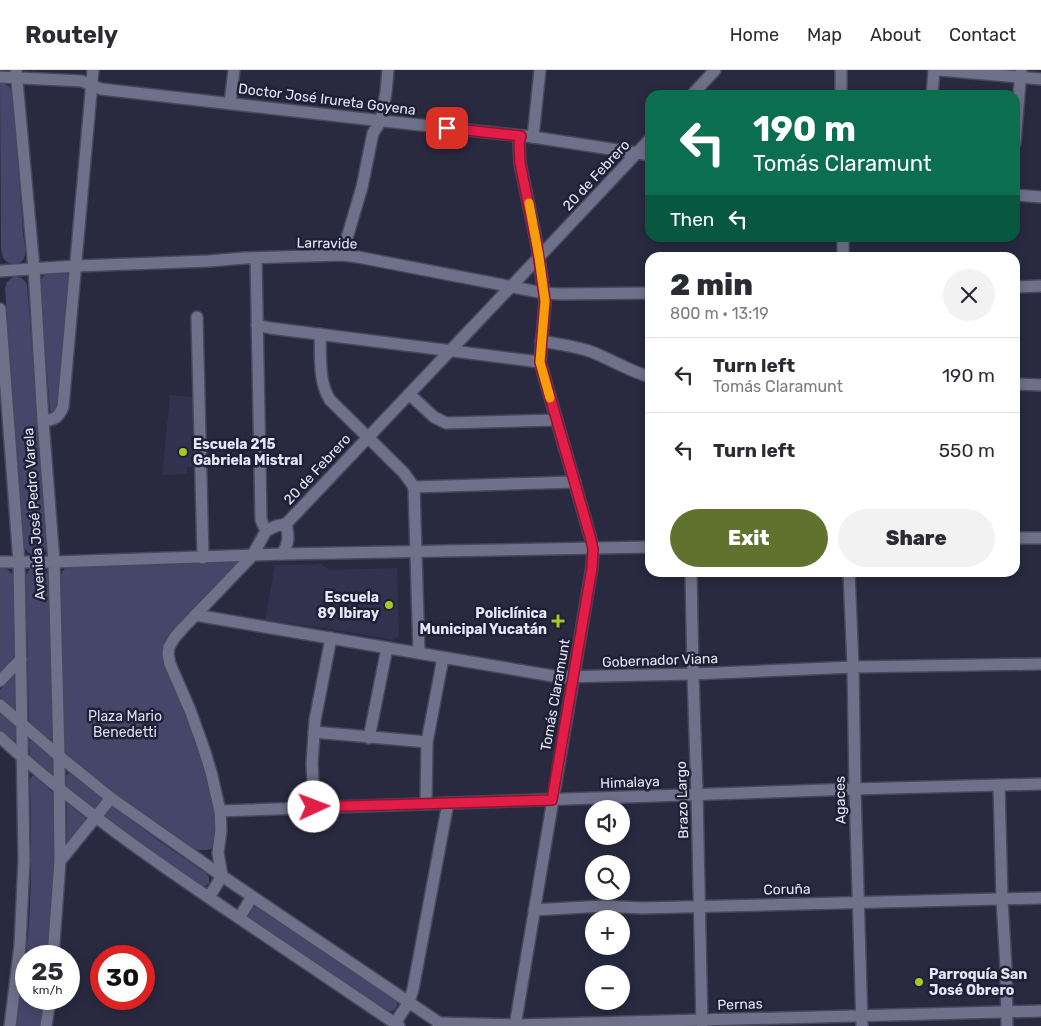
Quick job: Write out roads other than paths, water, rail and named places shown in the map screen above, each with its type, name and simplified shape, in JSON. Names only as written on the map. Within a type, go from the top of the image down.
[{"type":"street","points":[[43,421],[59,416],[63,407],[93,70]]},
{"type":"street","points":[[230,103],[234,70]]},
{"type":"street","points":[[342,255],[362,187],[373,132],[381,121],[388,70]]},
{"type":"street","points":[[533,137],[540,70]]},
{"type":"street","points":[[697,90],[715,70]]},
{"type":"street","points":[[841,70],[841,90]]},
{"type":"street","points":[[932,90],[934,70]]},
{"type":"street","points":[[939,70],[1021,74],[1041,79]]},
{"type":"street","name":"Doctor José Irureta Goyena","points":[[0,77],[17,74],[82,81],[100,89],[533,137],[645,155]]},
{"type":"street","name":"Avenida José Pedro Varela","points":[[17,74],[34,269],[54,562],[60,860],[54,945]]},
{"type":"street","points":[[1020,90],[1021,74]]},
{"type":"street","name":"Tomás Claramunt","points":[[515,1025],[592,568],[593,549],[540,362],[545,301],[539,257],[520,163],[519,143],[521,136]]},
{"type":"street","name":"20 de Febrero","points":[[266,531],[286,524],[645,144]]},
{"type":"street","points":[[1020,195],[1041,197]]},
{"type":"street","name":"Larravide","points":[[0,271],[342,255],[544,292],[560,294],[645,293]]},
{"type":"street","points":[[208,897],[222,876],[218,853],[221,830],[220,811],[204,749],[170,664],[168,654],[169,647],[175,636],[252,556],[266,531],[261,520],[256,258]]},
{"type":"street","points":[[1020,287],[1041,286]]},
{"type":"street","name":"Avenida José Pedro Varela","points":[[0,309],[19,562],[23,758],[23,895],[20,945],[10,1026]]},
{"type":"street","points":[[198,317],[203,558]]},
{"type":"street","points":[[257,324],[270,328],[540,362]]},
{"type":"street","points":[[320,334],[322,382],[325,392],[330,400],[404,473],[414,487],[419,652]]},
{"type":"street","points":[[541,342],[571,346],[591,352],[630,371],[645,376]]},
{"type":"street","points":[[1020,384],[1041,385]]},
{"type":"street","points":[[409,394],[434,417],[446,423],[557,420]]},
{"type":"street","points":[[414,487],[575,482]]},
{"type":"street","points":[[282,554],[288,542],[289,534],[286,524]]},
{"type":"street","points":[[1020,538],[1041,538]]},
{"type":"street","points":[[0,562],[203,558],[282,554],[645,547]]},
{"type":"street","name":"Brazo Largo","points":[[691,577],[702,1023]]},
{"type":"street","name":"Agaces","points":[[849,577],[862,1021]]},
{"type":"street","name":"Gobernador Viana","points":[[195,615],[559,677],[693,674],[853,667],[1041,664]]},
{"type":"street","points":[[314,807],[312,763],[315,720],[331,638]]},
{"type":"street","points":[[369,738],[387,648]]},
{"type":"street","points":[[426,803],[427,742],[443,658]]},
{"type":"street","points":[[0,681],[21,660]]},
{"type":"street","points":[[0,705],[111,798],[440,1025]]},
{"type":"street","points":[[314,732],[427,742]]},
{"type":"street","points":[[0,737],[59,788],[179,878],[397,1025],[409,1002],[413,989],[448,803]]},
{"type":"street","name":"Himalaya","points":[[220,811],[1041,784]]},
{"type":"street","points":[[999,785],[1007,1026]]},
{"type":"street","points":[[60,860],[111,798]]},
{"type":"street","points":[[238,918],[252,897]]},
{"type":"street","name":"Coruña","points":[[534,910],[603,906],[642,908],[1041,898]]},
{"type":"street","points":[[46,1026],[48,1010]]},
{"type":"street","name":"Pernas","points":[[440,1025],[862,1021],[1041,1011]]},
{"type":"place","name":"Escuela 215 Gabriela Mistral","points":[[183,452]]},
{"type":"place","name":"Escuela 89 Ibiray","points":[[389,605]]},
{"type":"place","name":"Policlínica Municipal Yucatán","points":[[558,621]]},
{"type":"place","name":"Parroquía San José Obrero","points":[[919,982]]},
{"type":"park label","name":"Plaza Mario Benedetti","points":[[125,724]]}]
